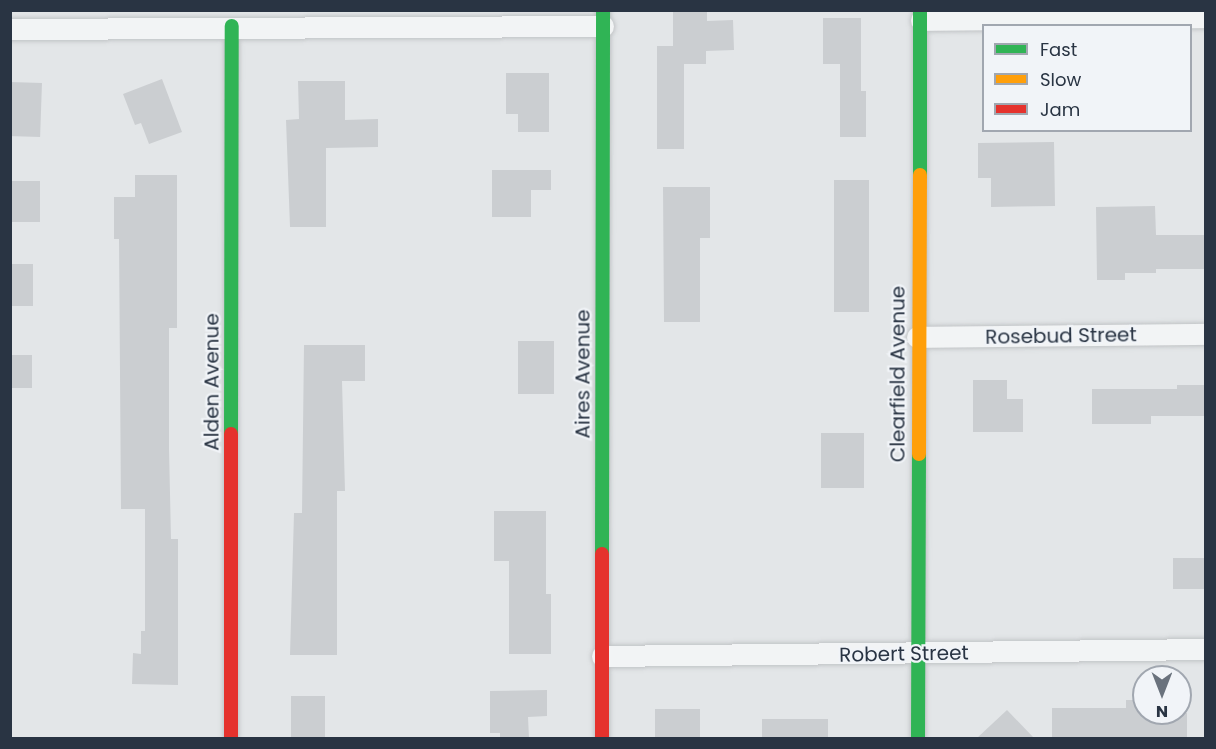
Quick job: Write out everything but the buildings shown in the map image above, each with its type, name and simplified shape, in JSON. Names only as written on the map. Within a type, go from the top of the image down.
[{"type":"street","points":[[921,15],[1206,17]]},
{"type":"street","name":"Clearfield Avenue","points":[[918,738],[917,337],[921,15]]},
{"type":"street","points":[[10,30],[603,18]]},
{"type":"street","name":"Aires Avenue","points":[[602,738],[603,18]]},
{"type":"street","name":"Alden Avenue","points":[[231,738],[232,26]]},
{"type":"street","name":"Rosebud Street","points":[[917,337],[1206,334]]},
{"type":"street","name":"Robert Street","points":[[602,656],[1206,649]]},
{"type":"traffic: fast","points":[[602,554],[603,10]]},
{"type":"traffic: fast","points":[[920,10],[920,175]]},
{"type":"traffic: fast","points":[[231,434],[232,26]]},
{"type":"traffic: fast","points":[[918,738],[919,454]]},
{"type":"traffic: slow","points":[[919,454],[920,175]]},
{"type":"traffic: jam","points":[[231,434],[231,738]]},
{"type":"traffic: jam","points":[[602,554],[602,738]]}]
